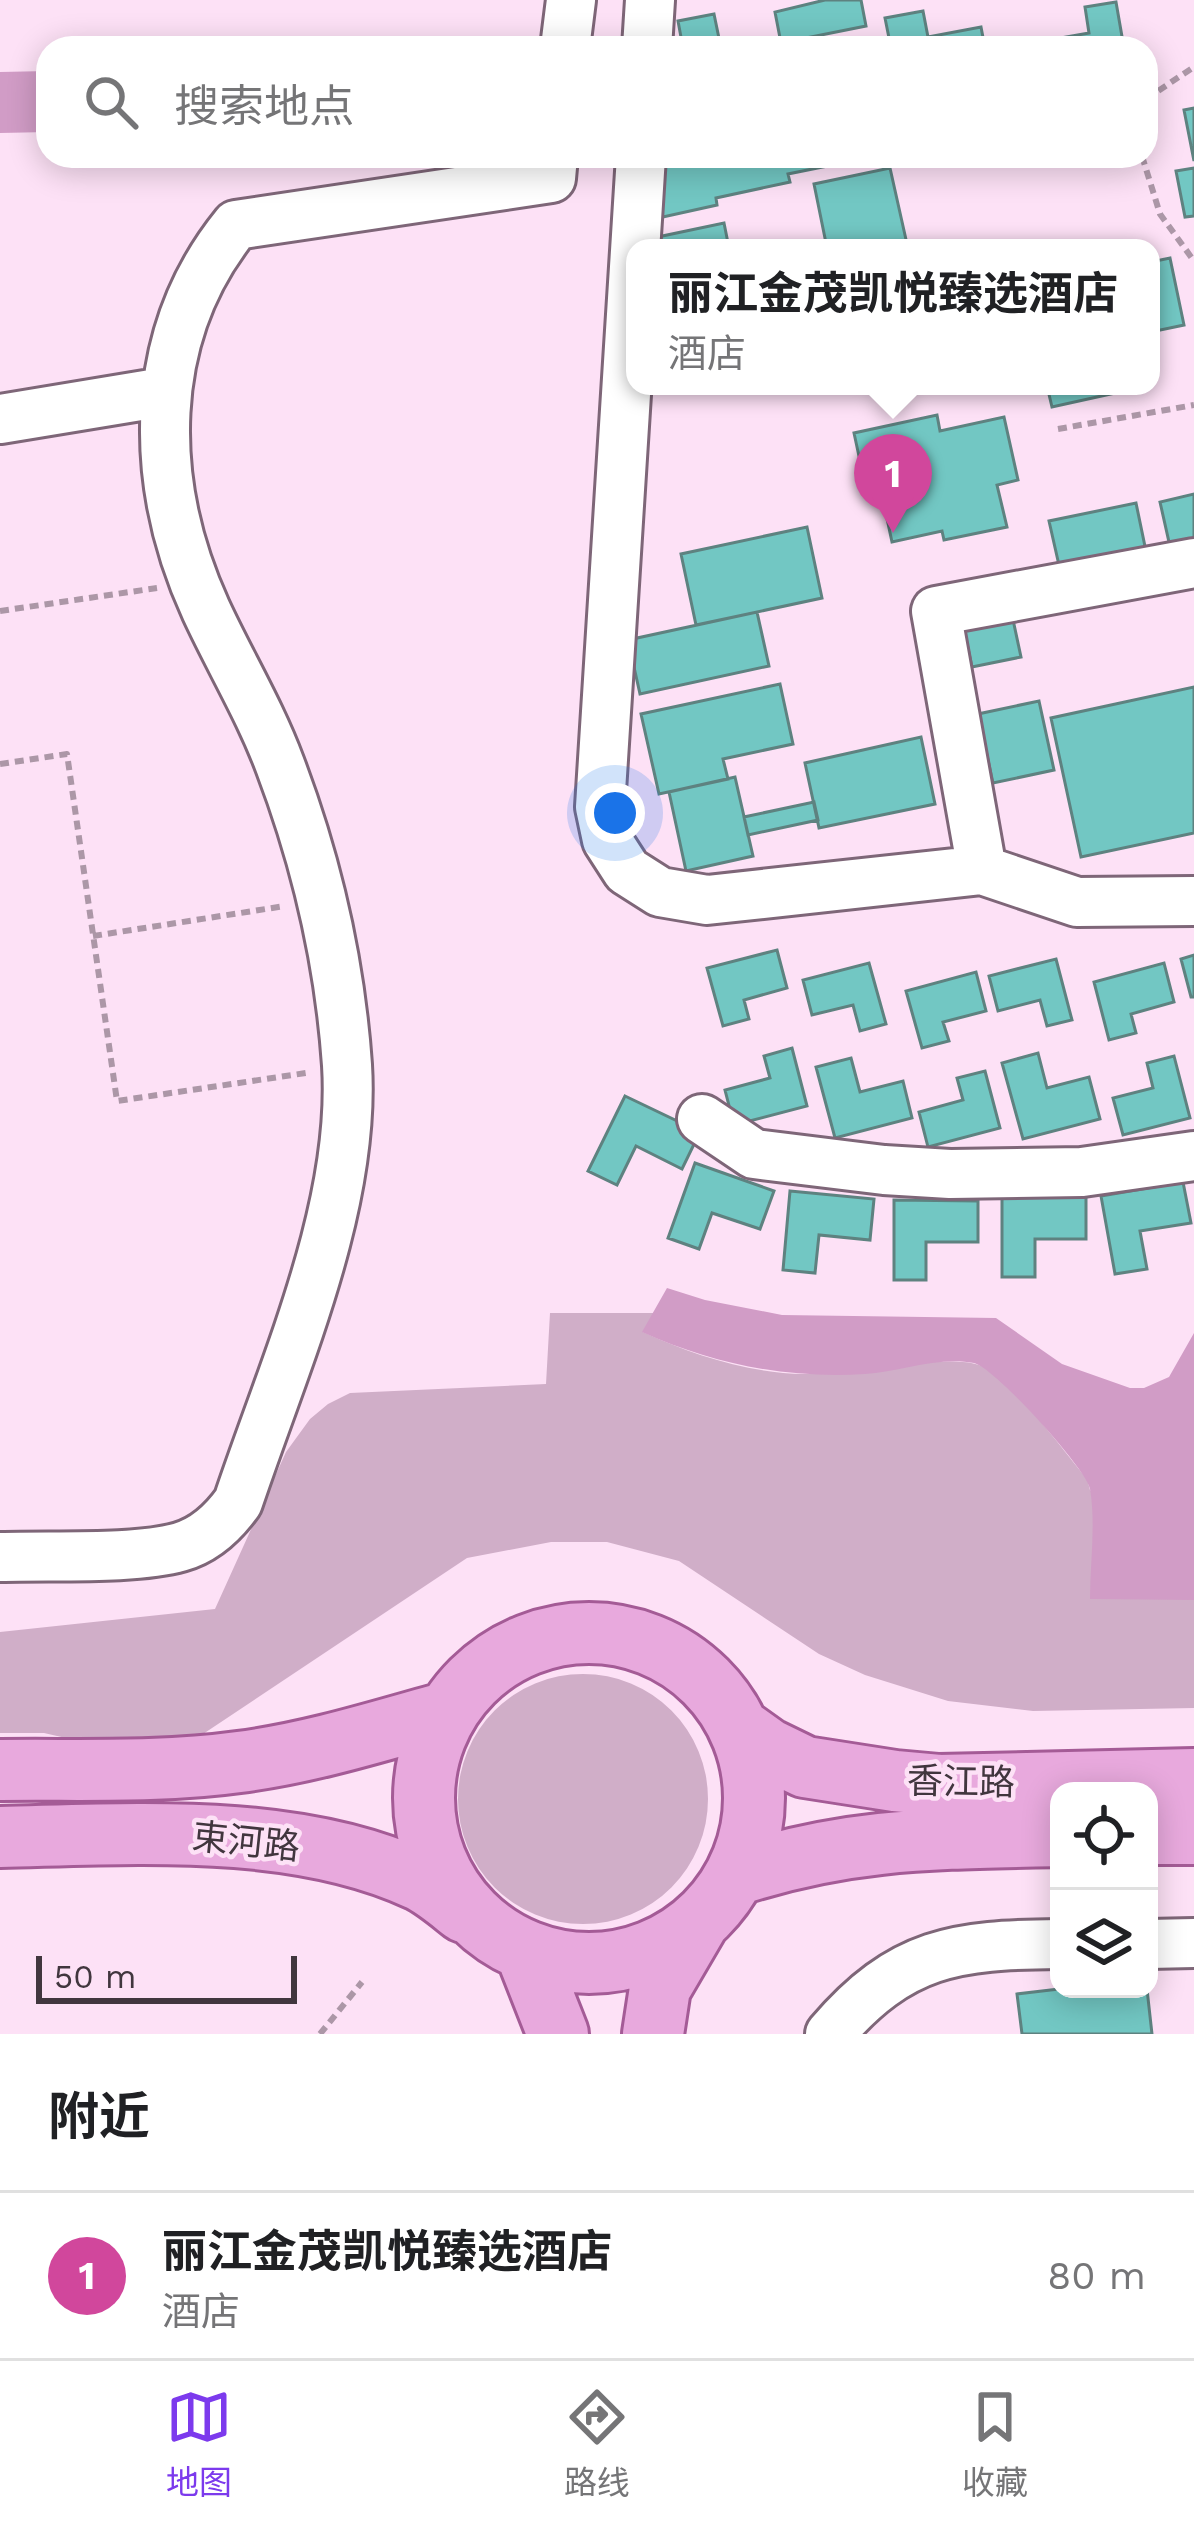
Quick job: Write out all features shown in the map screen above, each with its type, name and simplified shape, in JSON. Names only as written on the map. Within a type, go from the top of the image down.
[{"type":"main road","points":[[558,2034],[501,1935],[439,1868],[423,1809],[430,1749],[444,1713],[481,1672],[506,1654],[565,1634],[596,1632],[656,1646],[706,1680],[740,1729],[751,1757],[755,1787],[748,1847],[736,1875],[698,1923],[661,1988],[653,2034]]},
{"type":"main road","name":"束河路","points":[[0,1770],[220,1764],[286,1754],[444,1713]]},
{"type":"main road","name":"香江路","points":[[740,1729],[805,1767],[895,1781],[1194,1779]]},
{"type":"main road","points":[[1158,1834],[1194,1834]]},
{"type":"main road","name":"束河路","points":[[0,1837],[211,1835],[286,1844],[421,1881],[501,1935]]},
{"type":"main road","name":"香江路","points":[[736,1875],[818,1850],[858,1844],[1050,1836]]},
{"type":"main road","points":[[501,1935],[554,1959],[616,1961],[673,1940],[698,1923]]},
{"type":"lane","points":[[566,36],[571,0]]},
{"type":"lane","points":[[648,36],[650,0]]},
{"type":"lane","points":[[0,1557],[160,1551],[202,1538],[228,1516],[238,1502],[328,1234],[346,1145],[346,1067],[321,901],[281,767],[196,582],[174,511],[166,460],[164,392],[197,280],[236,225],[551,178],[552,168]]},
{"type":"lane","points":[[635,239],[639,168]]},
{"type":"lane","points":[[626,390],[601,807],[607,840],[627,871],[660,892],[707,900],[982,870],[1077,902],[1194,902]]},
{"type":"lane","points":[[0,419],[164,392]]},
{"type":"lane","points":[[982,870],[936,611],[1194,563]]},
{"type":"lane","points":[[702,1119],[754,1154],[884,1170],[1082,1172],[1194,1156]]},
{"type":"lane","points":[[0,1746],[22,1746],[136,1769]]},
{"type":"lane","points":[[1158,1944],[1194,1943]]},
{"type":"lane","points":[[830,2034],[869,1993],[921,1962],[979,1945],[1050,1944]]},
{"type":"path","points":[[1158,91],[1194,67]]},
{"type":"path","points":[[1146,168],[1160,214],[1194,261]]},
{"type":"path","points":[[1058,429],[1194,405]]},
{"type":"path","points":[[0,611],[196,582]]},
{"type":"path","points":[[0,764],[67,754],[117,1101],[346,1067]]},
{"type":"path","points":[[93,936],[321,901]]},
{"type":"path","points":[[320,2034],[362,1982]]},
{"type":"shaded area","points":[[36,71],[36,132],[0,133],[0,72]]},
{"type":"shaded area","points":[[667,1288],[782,1315],[996,1318],[1062,1364],[1130,1388],[1144,1388],[1169,1377],[1194,1333],[1194,1600],[1090,1599],[1093,1516],[1085,1478],[1038,1420],[985,1369],[974,1363],[947,1361],[836,1375],[723,1361],[642,1332]]},
{"type":"shaded area","points":[[550,1313],[654,1313],[643,1332],[701,1355],[762,1370],[804,1374],[944,1361],[979,1365],[992,1372],[1036,1416],[1087,1479],[1090,1490],[1194,1600],[1194,1708],[1033,1711],[948,1701],[865,1675],[819,1654],[679,1561],[607,1542],[551,1542],[467,1558],[185,1746],[105,1747],[44,1733],[0,1733],[0,1632],[215,1609],[286,1452],[310,1419],[350,1393],[546,1384]]},
{"type":"shaded area","points":[[583,1674],[631,1684],[671,1711],[698,1751],[708,1799],[698,1847],[671,1887],[631,1914],[583,1924],[535,1914],[495,1887],[468,1847],[458,1799],[468,1751],[495,1711],[535,1684]]},
{"type":"building","points":[[825,0],[861,0],[866,26],[816,36],[780,36],[775,12]]},
{"type":"building","points":[[1116,2],[1122,36],[1072,36],[1089,33],[1085,7]]},
{"type":"building","points":[[923,11],[928,36],[889,36],[885,18]]},
{"type":"building","points":[[714,14],[719,36],[681,36],[678,21]]},
{"type":"building","points":[[981,27],[983,36],[933,36]]},
{"type":"building","points":[[1194,108],[1194,161],[1184,110]]},
{"type":"building","points":[[652,168],[818,168],[788,174],[790,182],[716,198],[717,205],[663,217]]},
{"type":"building","points":[[890,168],[906,239],[825,239],[814,184]]},
{"type":"building","points":[[1194,168],[1194,216],[1185,217],[1176,171]]},
{"type":"building","points":[[724,223],[727,239],[653,239]]},
{"type":"building","points":[[1170,258],[1184,325],[1160,330],[1160,260]]},
{"type":"building","points":[[1049,395],[1106,395],[1052,407]]},
{"type":"building","points":[[937,415],[940,431],[1004,417],[1018,480],[997,485],[1007,527],[944,540],[942,531],[892,542],[880,486],[866,489],[854,433]]},
{"type":"building","points":[[1194,494],[1194,547],[1171,551],[1160,502]]},
{"type":"building","points":[[1136,503],[1147,556],[1061,574],[1049,521]]},
{"type":"building","points":[[807,527],[822,598],[696,625],[681,554]]},
{"type":"building","points":[[757,612],[769,666],[640,694],[628,640]]},
{"type":"building","points":[[1012,615],[1021,657],[972,667],[963,625]]},
{"type":"building","points":[[780,684],[793,744],[723,759],[728,779],[659,794],[641,714]]},
{"type":"building","points":[[1194,687],[1194,833],[1081,857],[1051,718]]},
{"type":"building","points":[[1039,701],[1054,770],[993,783],[978,714]]},
{"type":"building","points":[[921,737],[935,804],[819,828],[805,763]]},
{"type":"building","points":[[735,777],[753,856],[686,871],[669,792]]},
{"type":"building","points":[[814,802],[818,820],[748,835],[744,817]]},
{"type":"building","points":[[777,950],[787,988],[744,1000],[749,1019],[723,1026],[707,968]]},
{"type":"building","points":[[1194,955],[1194,997],[1191,997],[1181,959]]},
{"type":"building","points":[[1056,959],[1072,1020],[1047,1026],[1040,1000],[998,1011],[989,976]]},
{"type":"building","points":[[869,963],[886,1024],[860,1031],[853,1005],[812,1015],[803,980]]},
{"type":"building","points":[[1164,963],[1174,1002],[1131,1014],[1136,1033],[1109,1040],[1094,982]]},
{"type":"building","points":[[976,972],[986,1011],[943,1022],[949,1041],[922,1048],[906,991]]},
{"type":"building","points":[[792,1048],[807,1106],[734,1125],[725,1090],[770,1078],[764,1056]]},
{"type":"building","points":[[1038,1053],[1047,1088],[1089,1077],[1100,1119],[1023,1139],[1002,1063]]},
{"type":"building","points":[[1174,1056],[1190,1118],[1123,1135],[1113,1098],[1153,1088],[1147,1063]]},
{"type":"building","points":[[851,1058],[860,1092],[903,1081],[912,1118],[835,1138],[816,1067]]},
{"type":"building","points":[[985,1071],[1000,1128],[928,1147],[919,1112],[963,1100],[957,1078]]},
{"type":"building","points":[[625,1096],[700,1132],[682,1169],[636,1146],[617,1185],[588,1171]]},
{"type":"building","points":[[695,1163],[774,1191],[760,1229],[712,1213],[699,1249],[668,1238]]},
{"type":"building","points":[[1183,1182],[1191,1223],[1140,1231],[1147,1269],[1115,1274],[1101,1196]]},
{"type":"building","points":[[790,1191],[874,1199],[870,1240],[819,1235],[815,1273],[783,1270]]},
{"type":"building","points":[[1002,1197],[1086,1197],[1086,1239],[1035,1239],[1035,1277],[1002,1277]]},
{"type":"building","points":[[894,1200],[978,1201],[978,1242],[926,1242],[926,1280],[894,1280]]},
{"type":"building","points":[[1050,1990],[1050,1998],[1148,1998],[1152,2034],[1022,2034],[1017,1994]]},
{"type":"place","name":"丽江金茂凯悦臻选酒店","points":[[893,533]]}]
